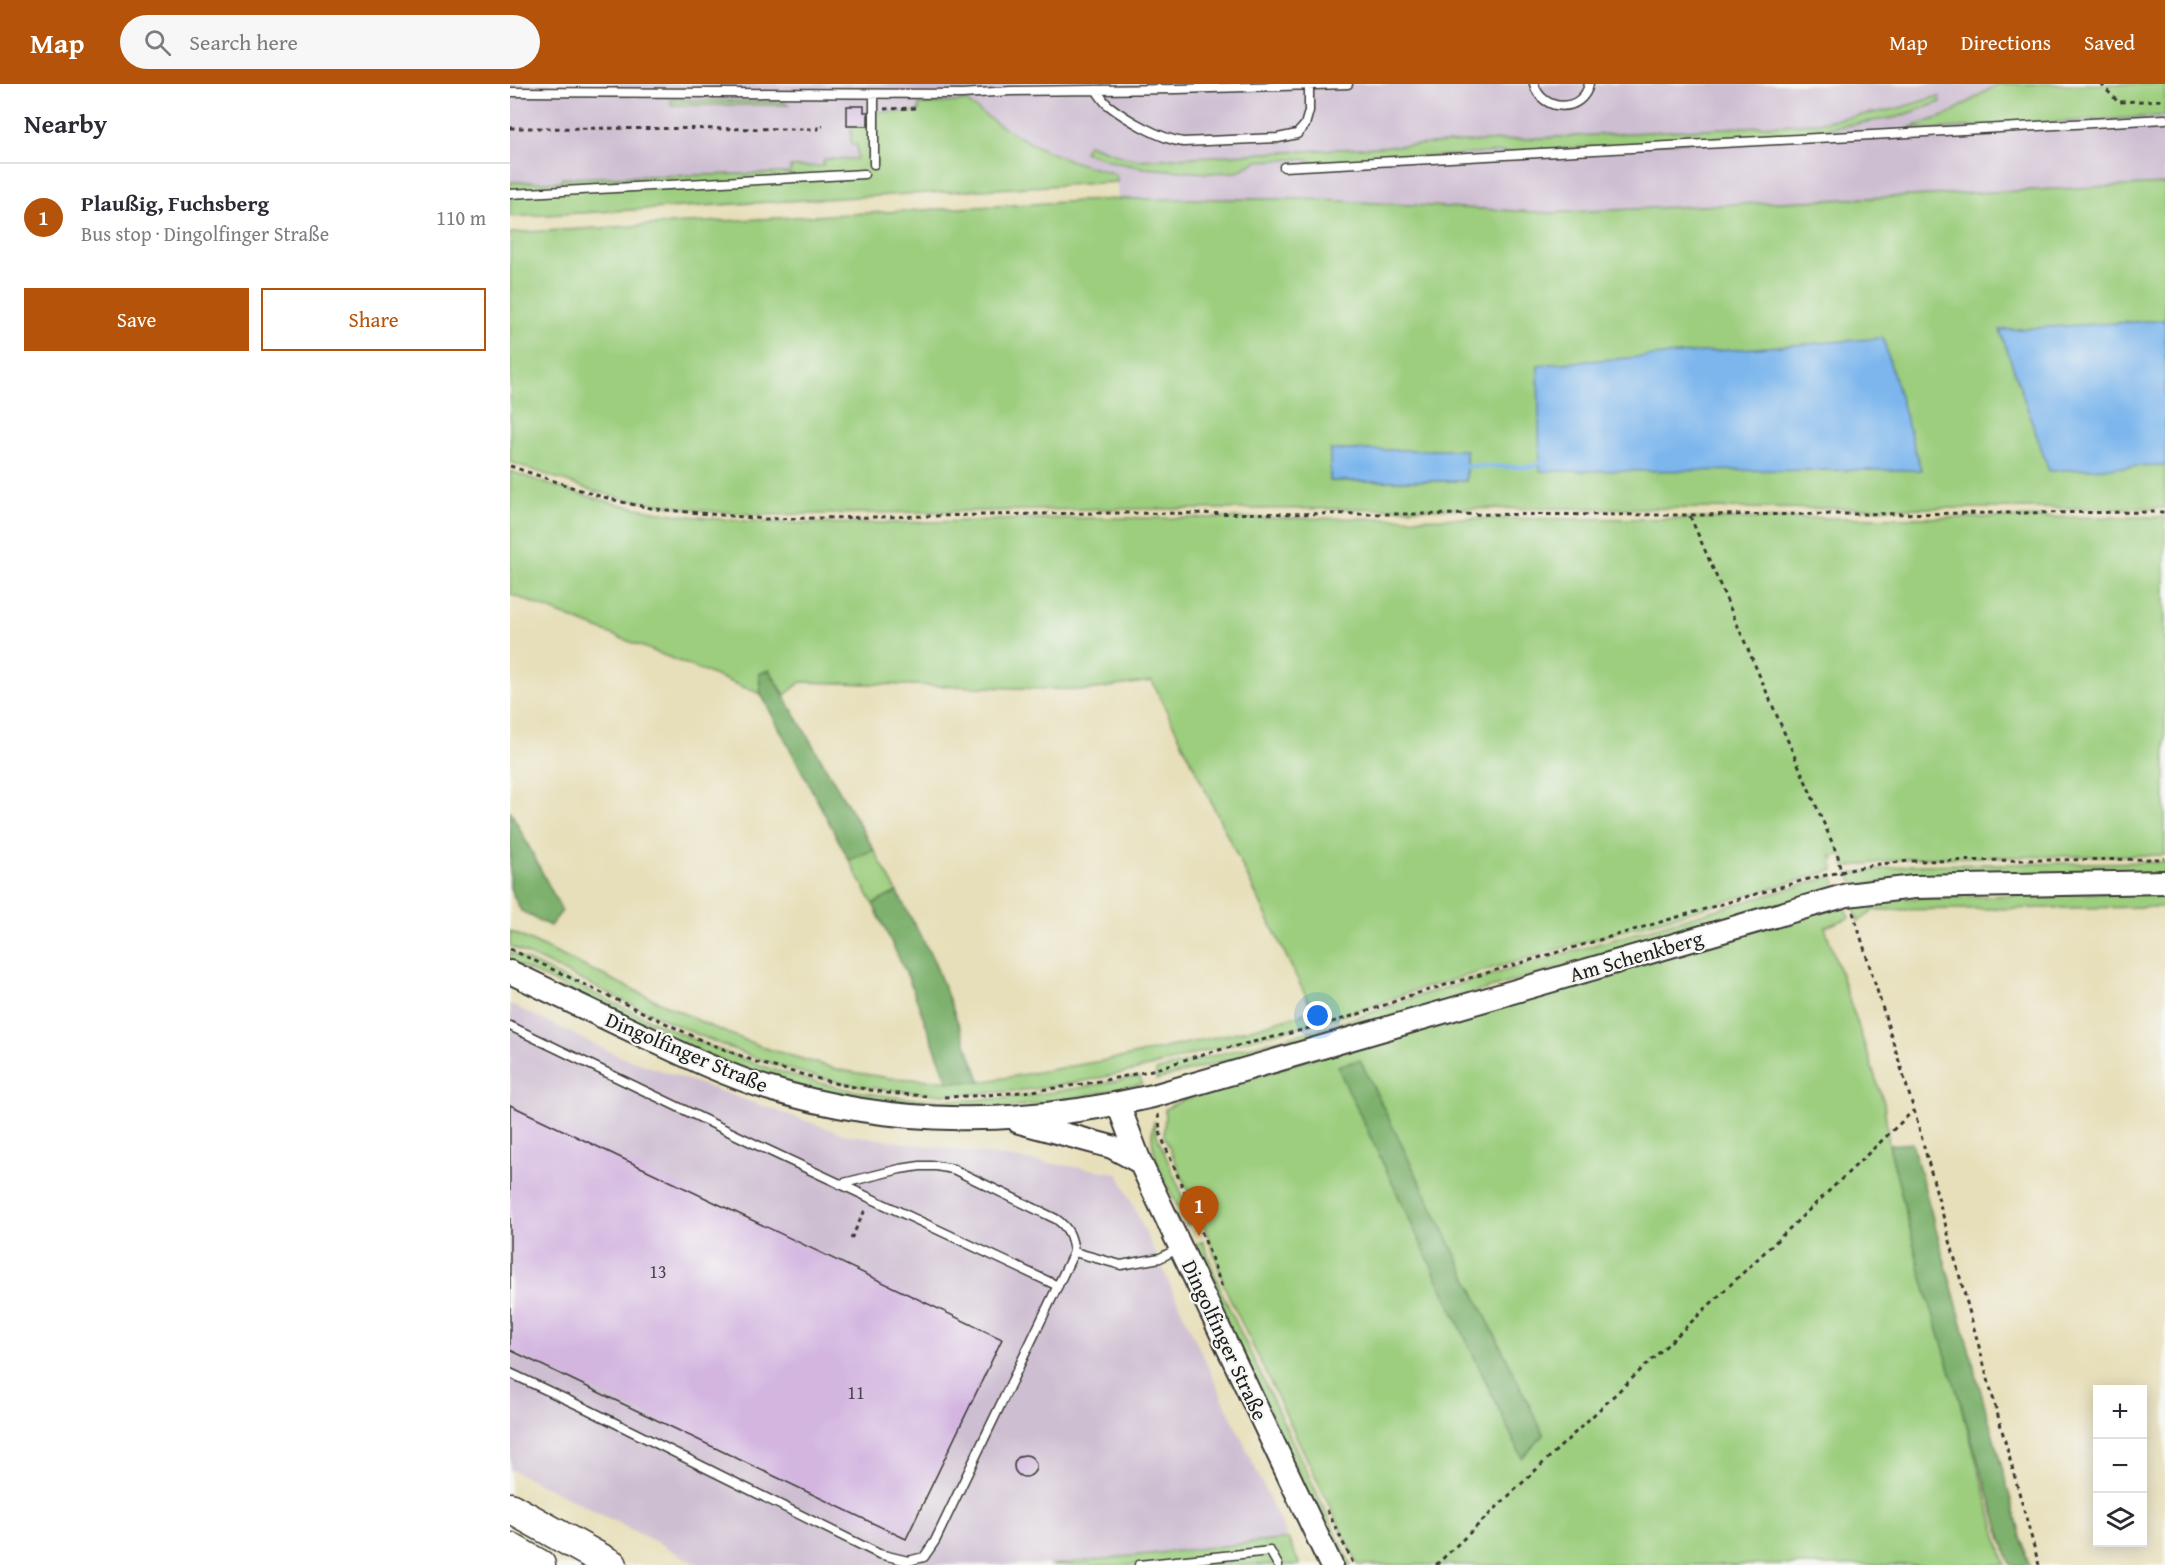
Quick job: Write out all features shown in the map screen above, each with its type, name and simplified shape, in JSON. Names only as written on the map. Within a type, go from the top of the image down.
[{"type":"highway","points":[[510,1508],[612,1565]]},
{"type":"highway","points":[[510,1548],[540,1565]]},
{"type":"main road","name":"Am Schenkberg","points":[[1118,1104],[1153,1096],[1847,895],[1914,887],[2165,882]]},
{"type":"main road","name":"Dingolfinger Straße","points":[[510,972],[693,1059],[767,1088],[828,1104],[935,1118],[1009,1118],[1118,1104],[1140,1162],[1331,1565]]},
{"type":"main road","points":[[1009,1118],[1112,1148],[1140,1162]]},
{"type":"lane","points":[[510,92],[874,94],[1343,84]]},
{"type":"lane","points":[[1534,84],[1540,98],[1553,106],[1565,107],[1583,97],[1588,91],[1589,84]]},
{"type":"lane","points":[[1096,90],[1106,103],[1135,122],[1173,141],[1183,142],[1278,138],[1297,134],[1305,125],[1308,111],[1308,86]]},
{"type":"lane","points":[[874,94],[874,164]]},
{"type":"lane","points":[[1284,167],[2165,119]]},
{"type":"lane","points":[[510,194],[864,174]]},
{"type":"lane","points":[[510,1026],[1058,1286]]},
{"type":"lane","points":[[510,1373],[611,1420],[879,1554],[908,1561],[924,1557],[935,1541],[1074,1252],[1072,1239],[1066,1226],[1056,1219],[953,1169],[920,1166],[840,1184]]},
{"type":"lane","points":[[1074,1252],[1121,1265],[1160,1258],[1181,1247]]},
{"type":"lane","points":[[1139,1565],[1270,1551],[1278,1565]]},
{"type":"path","points":[[2101,84],[2118,102],[2165,100]]},
{"type":"path","points":[[873,109],[915,108]]},
{"type":"path","points":[[510,128],[818,129],[818,126],[823,126]]},
{"type":"path","points":[[510,466],[591,494],[626,503],[666,510],[765,519],[1095,513],[1689,515],[2165,512]]},
{"type":"path","points":[[1689,515],[1838,856],[1840,872],[1914,1110],[2039,1565]]},
{"type":"path","points":[[937,1098],[1034,1092],[1146,1072],[1207,1053],[1296,1031],[1804,880],[1872,865],[1909,861],[2165,859]]},
{"type":"path","points":[[510,949],[703,1041],[759,1063],[838,1084],[887,1093],[927,1096]]},
{"type":"path","points":[[1146,1072],[1158,1114],[1161,1136],[1228,1300]]},
{"type":"path","points":[[1436,1565],[1914,1110]]},
{"type":"path","points":[[851,1239],[871,1198]]},
{"type":"path","points":[[1325,1504],[1354,1565]]},
{"type":"shaded area","points":[[510,84],[2165,84],[2165,184],[1550,213],[1304,199],[1118,199],[1116,174],[510,198]]},
{"type":"shaded area","points":[[510,1004],[619,1056],[844,1134],[1118,1173],[1288,1539],[1039,1565],[698,1565],[510,1469]]},
{"type":"green space","points":[[1998,84],[2165,84],[2165,116],[1936,129],[1909,128],[1947,115]]},
{"type":"green space","points":[[1939,96],[1941,102],[1898,117],[1780,136],[1317,163],[1303,159],[1257,161],[1237,172],[1206,173],[1144,168],[1114,162],[1084,152],[1088,144],[1139,160],[1814,123],[1896,109]]},
{"type":"green space","points":[[671,100],[783,102],[790,105],[671,105]]},
{"type":"green space","points":[[966,101],[1019,137],[1055,155],[1116,174],[1117,182],[510,217],[510,182],[561,182],[562,178],[790,173],[790,167],[823,166],[824,159],[857,159],[857,145],[851,145],[851,126],[869,126],[869,112],[919,112],[919,105]]},
{"type":"green space","points":[[2165,184],[2165,508],[1094,509],[764,515],[706,511],[626,499],[593,491],[510,462],[510,233],[1118,199],[1304,199],[1550,213]],"holes":[[[1466,451],[1466,481],[1330,481]]]},
{"type":"green space","points":[[510,471],[581,494],[636,508],[711,518],[768,522],[883,523],[1056,518],[2165,517],[2165,855],[1911,858],[1845,867],[1843,855],[1831,856],[1834,858],[1832,863],[1834,870],[1407,993],[1359,1011],[1153,1066],[1073,1083],[991,1093],[932,1094],[844,1083],[786,1068],[695,1034],[510,946],[510,931],[710,1026],[765,1048],[840,1070],[889,1078],[981,1082],[1124,1057],[1247,1030],[1313,1011],[1152,681],[1088,690],[801,682],[785,695],[769,670],[759,674],[761,694],[510,594]]},
{"type":"green space","points":[[769,670],[874,850],[849,860],[761,694],[759,674]]},
{"type":"green space","points":[[510,810],[562,911],[550,926],[521,911],[510,888]]},
{"type":"green space","points":[[874,850],[897,892],[873,904],[849,860]]},
{"type":"green space","points":[[2165,862],[2165,874],[1855,885],[1848,874],[1910,865]]},
{"type":"green space","points":[[1833,876],[1836,884],[1833,890],[1299,1043],[1268,1049],[1156,1080],[1156,1071],[1348,1020],[1410,998]]},
{"type":"green space","points":[[2165,891],[2165,907],[1875,910],[1858,922],[1854,907],[1858,903],[1875,899]]},
{"type":"green space","points":[[897,892],[934,961],[981,1082],[948,1082],[908,977],[873,904]]},
{"type":"green space","points":[[1838,906],[1845,909],[1849,918],[1825,927],[1884,1103],[1889,1145],[2005,1565],[1358,1565],[1225,1288],[1208,1236],[1164,1136],[1165,1109],[1182,1100],[1332,1052]]},
{"type":"green space","points":[[510,952],[664,1027],[770,1068],[824,1084],[880,1095],[962,1100],[1037,1094],[1136,1077],[1140,1078],[1142,1084],[1055,1101],[1011,1107],[967,1109],[938,1109],[879,1103],[820,1092],[763,1076],[679,1042],[510,961]]},
{"type":"green space","points":[[1360,1060],[1544,1435],[1522,1458],[1337,1066]]},
{"type":"green space","points":[[1154,1122],[1158,1138],[1194,1222],[1187,1225],[1157,1160],[1153,1147]]},
{"type":"green space","points":[[1912,1143],[2029,1565],[2010,1565],[1922,1278],[1889,1145]]},
{"type":"green space","points":[[1203,1241],[1221,1291],[1351,1565],[1342,1565],[1213,1293],[1195,1245]]},
{"type":"green space","points":[[1288,1539],[1300,1565],[1049,1565]]},
{"type":"water","points":[[2165,320],[2165,465],[2049,471],[2000,330]]},
{"type":"water","points":[[1883,338],[1921,470],[1540,471],[1538,365]]},
{"type":"water","points":[[1330,450],[1466,450],[1466,481],[1330,481]]},
{"type":"building","points":[[847,106],[864,106],[864,112],[868,112],[868,126],[847,126]]},
{"type":"building","points":[[510,1105],[1002,1339],[906,1539],[510,1350]]},
{"type":"building","points":[[1025,1455],[1033,1458],[1036,1466],[1033,1474],[1025,1477],[1017,1474],[1014,1466],[1017,1458]]},
{"type":"waterway","points":[[1466,466],[1532,467],[1543,461]]},
{"type":"place","name":"Plaußig, Fuchsberg","points":[[1199,1236]]}]
